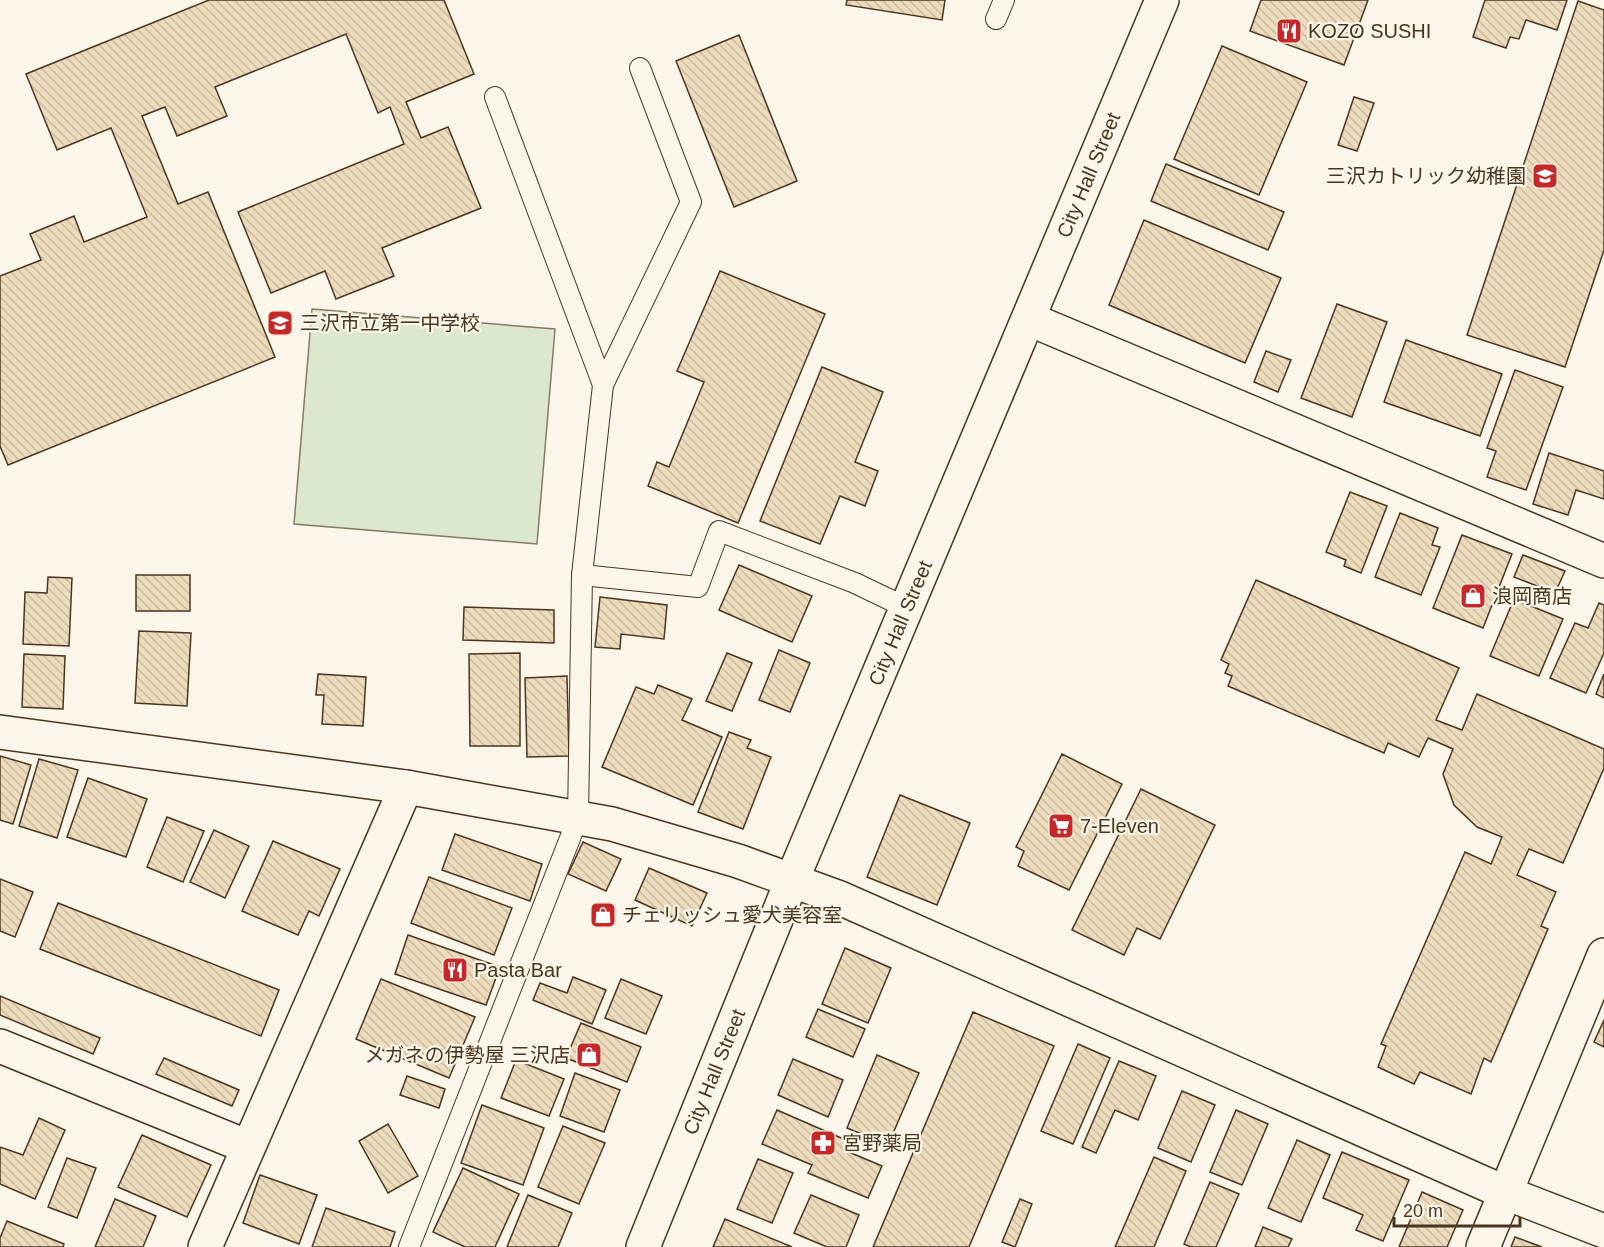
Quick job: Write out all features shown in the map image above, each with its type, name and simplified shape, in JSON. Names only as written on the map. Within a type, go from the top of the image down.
[{"type":"street","name":"City Hall Street","points":[[643,1247],[792,880],[1162,0]]},
{"type":"street","points":[[1029,319],[1604,561]]},
{"type":"street","points":[[0,732],[406,787],[612,824],[792,880],[862,908],[1506,1193],[1604,1231]]},
{"type":"street","points":[[205,1247],[406,787]]},
{"type":"street","points":[[1483,1247],[1604,955]]},
{"type":"street","points":[[0,1046],[248,1147]]},
{"type":"lane","points":[[996,19],[1004,0]]},
{"type":"lane","points":[[409,1247],[579,818],[582,575],[603,385],[690,202],[640,68]]},
{"type":"lane","points":[[495,97],[603,385]]},
{"type":"lane","points":[[582,575],[698,587],[719,531],[855,583],[907,608]]},
{"type":"green space","points":[[312,309],[555,329],[537,544],[294,524]]},
{"type":"building","points":[[209,0],[444,0],[474,74],[406,102],[421,138],[448,127],[481,208],[382,248],[394,276],[336,299],[325,271],[271,293],[238,212],[404,144],[390,107],[378,113],[346,34],[215,87],[227,116],[177,136],[165,107],[142,116],[178,204],[208,192],[275,357],[8,465],[0,446],[0,276],[41,260],[30,234],[74,216],[84,242],[147,217],[111,128],[57,150],[26,74]]},
{"type":"building","points":[[847,0],[945,0],[942,20],[846,5]]},
{"type":"building","points":[[1261,0],[1368,0],[1344,65],[1250,31]]},
{"type":"building","points":[[1485,0],[1567,0],[1557,30],[1526,20],[1519,39],[1510,37],[1506,48],[1473,37]]},
{"type":"building","points":[[1578,1],[1604,10],[1604,250],[1565,367],[1467,335]]},
{"type":"building","points":[[739,35],[797,181],[734,207],[676,61]]},
{"type":"building","points":[[1222,46],[1307,82],[1259,195],[1174,159]]},
{"type":"building","points":[[1354,97],[1374,103],[1357,151],[1338,145]]},
{"type":"building","points":[[1166,164],[1284,212],[1268,250],[1151,201]]},
{"type":"building","points":[[1144,220],[1281,278],[1245,363],[1109,305]]},
{"type":"building","points":[[720,271],[825,314],[738,523],[648,486],[657,462],[669,467],[704,382],[677,371]]},
{"type":"building","points":[[1337,304],[1387,322],[1352,417],[1301,398]]},
{"type":"building","points":[[1406,340],[1502,374],[1480,436],[1384,402]]},
{"type":"building","points":[[1266,351],[1291,360],[1278,392],[1254,382]]},
{"type":"building","points":[[822,367],[883,392],[855,462],[878,471],[865,506],[840,496],[820,544],[760,521]]},
{"type":"building","points":[[1515,370],[1563,387],[1526,490],[1487,477],[1496,451],[1487,448]]},
{"type":"building","points":[[1549,453],[1604,471],[1604,499],[1576,490],[1568,515],[1533,504]]},
{"type":"building","points":[[1350,492],[1387,506],[1361,573],[1344,566],[1346,560],[1326,552]]},
{"type":"building","points":[[1400,513],[1438,528],[1432,545],[1440,547],[1421,595],[1375,577]]},
{"type":"building","points":[[1462,535],[1512,554],[1483,628],[1433,608]]},
{"type":"building","points":[[1523,555],[1565,571],[1555,593],[1514,577]]},
{"type":"building","points":[[739,565],[812,596],[792,642],[719,610]]},
{"type":"building","points":[[136,575],[190,575],[190,611],[136,611]]},
{"type":"building","points":[[48,577],[72,578],[69,646],[23,644],[25,592],[47,593]]},
{"type":"building","points":[[1256,580],[1459,668],[1436,720],[1462,730],[1477,694],[1604,749],[1604,768],[1563,863],[1529,849],[1517,875],[1556,892],[1541,926],[1548,929],[1491,1062],[1484,1058],[1471,1094],[1420,1072],[1414,1084],[1378,1067],[1386,1046],[1381,1044],[1465,852],[1491,864],[1502,837],[1477,827],[1454,805],[1443,774],[1453,749],[1428,738],[1419,757],[1388,743],[1384,753],[1228,686],[1232,676],[1225,673],[1229,664],[1221,660]]},
{"type":"building","points":[[600,597],[667,605],[664,639],[621,634],[620,649],[595,647]]},
{"type":"building","points":[[1514,599],[1563,619],[1539,676],[1490,656]]},
{"type":"building","points":[[1599,603],[1604,605],[1604,653],[1586,693],[1550,678],[1575,623],[1588,628]]},
{"type":"building","points":[[464,607],[554,610],[554,643],[463,640]]},
{"type":"building","points":[[139,631],[191,633],[187,706],[135,703]]},
{"type":"building","points":[[779,650],[810,663],[790,712],[759,700]]},
{"type":"building","points":[[520,653],[520,746],[470,746],[469,654]]},
{"type":"building","points":[[727,653],[752,663],[732,711],[706,701]]},
{"type":"building","points":[[24,654],[65,656],[63,709],[22,707]]},
{"type":"building","points":[[318,674],[366,677],[363,726],[322,724],[324,695],[316,695]]},
{"type":"building","points":[[1604,674],[1604,698],[1596,694]]},
{"type":"building","points":[[567,676],[569,756],[527,757],[525,678]]},
{"type":"building","points":[[658,685],[692,699],[682,720],[722,737],[693,805],[602,767],[636,687],[654,694]]},
{"type":"building","points":[[729,732],[751,740],[747,748],[771,757],[743,829],[698,812]]},
{"type":"building","points":[[1062,754],[1122,784],[1069,890],[1018,866],[1024,851],[1016,847]]},
{"type":"building","points":[[0,756],[31,765],[13,824],[0,820]]},
{"type":"building","points":[[39,759],[78,770],[57,838],[19,826]]},
{"type":"building","points":[[88,778],[147,799],[126,857],[67,837]]},
{"type":"building","points":[[1141,789],[1215,825],[1160,939],[1137,928],[1124,955],[1072,930]]},
{"type":"building","points":[[900,795],[970,823],[937,905],[867,877]]},
{"type":"building","points":[[167,817],[204,831],[183,882],[147,867]]},
{"type":"building","points":[[214,830],[249,846],[225,898],[190,882]]},
{"type":"building","points":[[455,834],[542,864],[530,901],[442,870]]},
{"type":"building","points":[[273,841],[340,869],[319,916],[309,911],[298,935],[242,911]]},
{"type":"building","points":[[583,842],[621,859],[606,891],[568,874]]},
{"type":"building","points":[[649,868],[707,893],[692,926],[635,900]]},
{"type":"building","points":[[429,877],[512,908],[494,955],[411,923]]},
{"type":"building","points":[[0,879],[33,892],[15,937],[0,931]]},
{"type":"building","points":[[58,903],[279,990],[261,1036],[40,949]]},
{"type":"building","points":[[408,935],[500,967],[486,1005],[395,974]]},
{"type":"building","points":[[845,948],[891,968],[868,1023],[822,1004]]},
{"type":"building","points":[[573,977],[606,990],[592,1024],[533,1000],[540,983],[567,993]]},
{"type":"building","points":[[381,979],[475,1017],[449,1078],[356,1039]]},
{"type":"building","points":[[621,979],[662,996],[646,1034],[605,1018]]},
{"type":"building","points":[[0,996],[100,1038],[93,1054],[0,1015]]},
{"type":"building","points":[[818,1009],[865,1029],[853,1057],[806,1037]]},
{"type":"building","points":[[973,1012],[1054,1046],[969,1247],[873,1247]]},
{"type":"building","points":[[1604,1020],[1604,1047],[1594,1042]]},
{"type":"building","points":[[581,1023],[641,1047],[627,1082],[566,1058]]},
{"type":"building","points":[[1078,1044],[1110,1058],[1073,1144],[1041,1131]]},
{"type":"building","points":[[877,1055],[919,1073],[888,1145],[847,1128]]},
{"type":"building","points":[[164,1058],[239,1090],[232,1106],[156,1074]]},
{"type":"building","points":[[793,1059],[843,1080],[828,1117],[778,1095]]},
{"type":"building","points":[[516,1060],[564,1079],[549,1116],[501,1098]]},
{"type":"building","points":[[1119,1061],[1156,1076],[1138,1120],[1115,1110],[1096,1153],[1082,1147]]},
{"type":"building","points":[[575,1073],[620,1090],[604,1132],[560,1116]]},
{"type":"building","points":[[407,1076],[445,1089],[439,1108],[400,1095]]},
{"type":"building","points":[[1182,1091],[1215,1105],[1191,1162],[1158,1148]]},
{"type":"building","points":[[482,1105],[544,1128],[523,1185],[461,1163]]},
{"type":"building","points":[[777,1110],[848,1141],[844,1150],[882,1166],[868,1198],[808,1173],[812,1165],[762,1144]]},
{"type":"building","points":[[1236,1110],[1268,1124],[1242,1185],[1210,1172]]},
{"type":"building","points":[[39,1118],[65,1130],[35,1199],[0,1184],[0,1147],[23,1155]]},
{"type":"building","points":[[388,1124],[418,1176],[388,1193],[359,1141]]},
{"type":"building","points":[[563,1126],[605,1143],[579,1204],[538,1187]]},
{"type":"building","points":[[142,1135],[211,1165],[187,1217],[118,1187]]},
{"type":"building","points":[[1297,1140],[1330,1155],[1301,1222],[1268,1208]]},
{"type":"building","points":[[1342,1152],[1409,1180],[1383,1241],[1356,1230],[1363,1215],[1323,1198]]},
{"type":"building","points":[[1154,1157],[1186,1171],[1154,1247],[1115,1247]]},
{"type":"building","points":[[67,1158],[96,1168],[77,1218],[48,1207]]},
{"type":"building","points":[[758,1159],[793,1173],[772,1223],[737,1209]]},
{"type":"building","points":[[463,1168],[519,1194],[495,1247],[465,1247],[433,1232]]},
{"type":"building","points":[[260,1175],[317,1195],[299,1244],[243,1223]]},
{"type":"building","points":[[1210,1182],[1239,1194],[1216,1247],[1191,1247],[1184,1244]]},
{"type":"building","points":[[1422,1192],[1463,1210],[1447,1247],[1399,1247]]},
{"type":"building","points":[[528,1195],[572,1213],[558,1247],[507,1247]]},
{"type":"building","points":[[811,1195],[859,1215],[846,1247],[827,1247],[794,1233]]},
{"type":"building","points":[[115,1199],[156,1216],[143,1247],[95,1247]]},
{"type":"building","points":[[1020,1199],[1032,1204],[1015,1247],[1002,1242]]},
{"type":"building","points":[[326,1208],[395,1232],[390,1247],[312,1247]]},
{"type":"building","points":[[725,1219],[792,1247],[713,1247]]},
{"type":"building","points":[[7,1221],[64,1244],[63,1247],[0,1247],[0,1238]]},
{"type":"building","points":[[1263,1227],[1292,1239],[1288,1247],[1255,1247]]},
{"type":"building","points":[[1515,1237],[1542,1247],[1511,1247]]},
{"type":"place","name":"KOZO SUSHI","points":[[1289,31]]},
{"type":"place","name":"三沢カトリック幼稚園","points":[[1545,176]]},
{"type":"place","name":"三沢市立第一中学校","points":[[280,323]]},
{"type":"place","name":"浪岡商店","points":[[1473,596]]},
{"type":"place","name":"7-Eleven","points":[[1061,826]]},
{"type":"place","name":"チェリッシュ愛犬美容室","points":[[603,915]]},
{"type":"place","name":"Pasta Bar","points":[[455,970]]},
{"type":"place","name":"メガネの伊勢屋 三沢店","points":[[589,1055]]},
{"type":"place","name":"宮野薬局","points":[[823,1143]]}]
